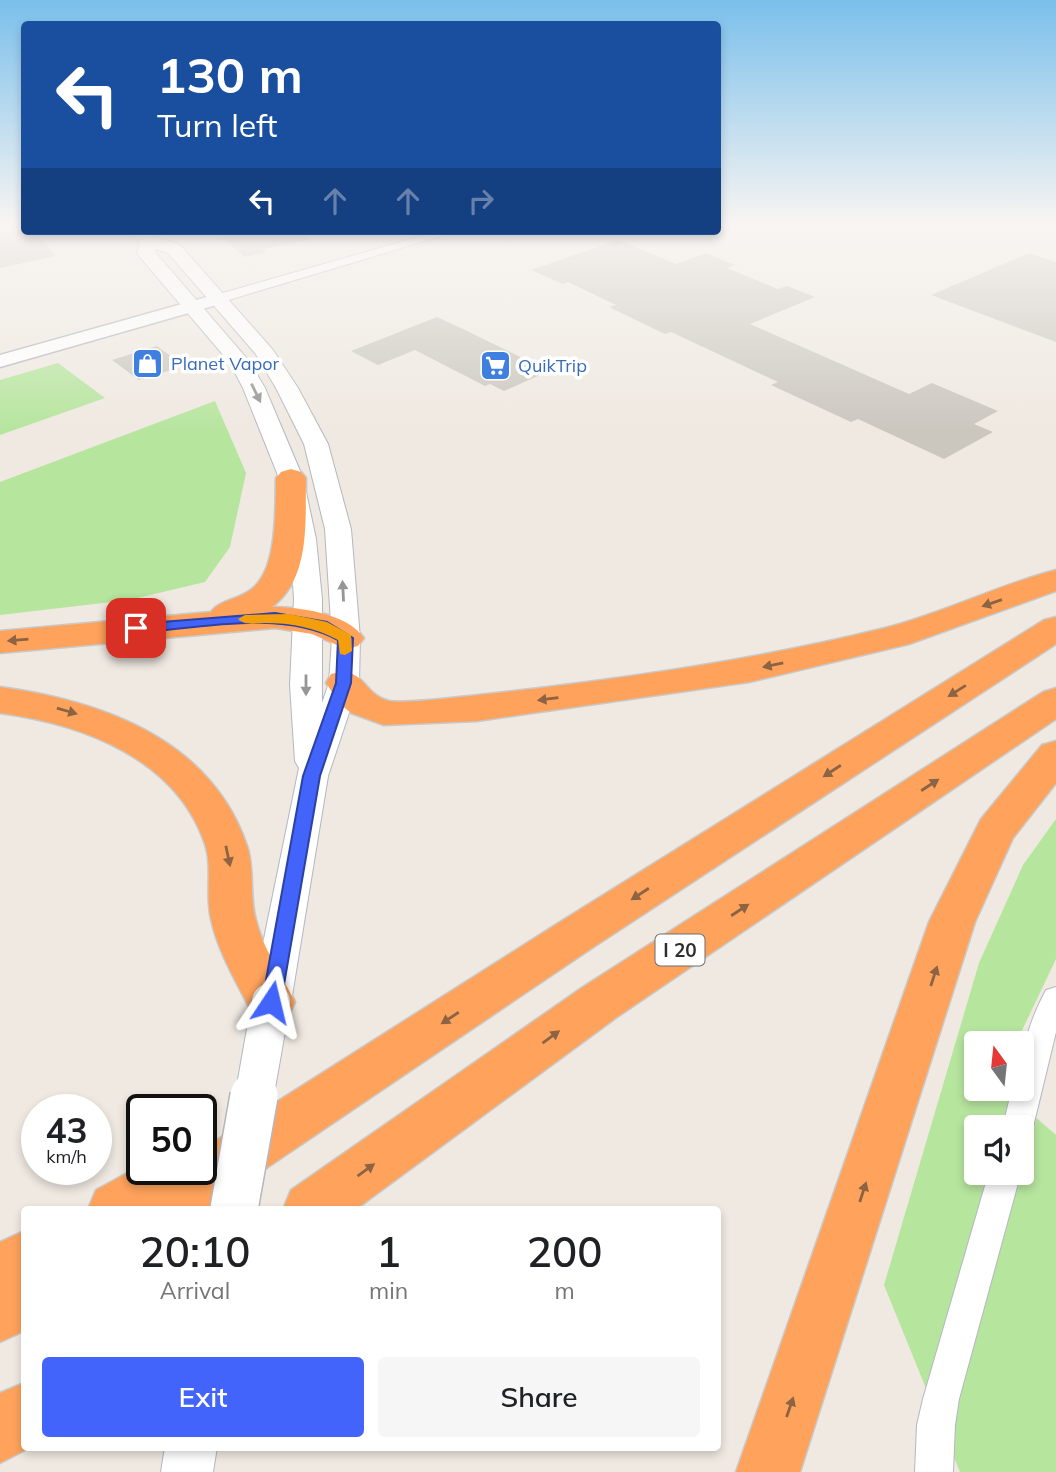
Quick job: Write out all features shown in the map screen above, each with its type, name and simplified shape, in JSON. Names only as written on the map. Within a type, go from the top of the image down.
[{"type":"highway","points":[[184,623],[249,607],[272,592],[279,581],[285,560],[291,478]]},
{"type":"highway","points":[[344,683],[359,702],[379,712],[392,714],[477,708],[638,688],[749,670],[897,636],[1056,580]]},
{"type":"highway","points":[[0,642],[184,623],[275,617],[309,621],[346,638]]},
{"type":"highway","points":[[163,1206],[576,935],[1056,628]]},
{"type":"highway","points":[[0,700],[54,707],[119,730],[167,761],[196,790],[225,844],[230,864],[233,919],[271,1002]]},
{"type":"highway","name":"I 20","points":[[315,1206],[600,1002],[1056,701]]},
{"type":"highway","points":[[768,1472],[952,922],[996,830],[1056,755]]},
{"type":"highway","points":[[217,1153],[377,1065]]},
{"type":"highway","points":[[121,1206],[160,1185]]},
{"type":"highway","points":[[0,1273],[21,1262]]},
{"type":"highway","points":[[0,1313],[21,1299]]},
{"type":"highway","points":[[0,1431],[21,1415]]},
{"type":"main road","points":[[196,294],[206,302],[233,314],[263,350],[287,388],[316,444],[338,529],[346,638],[344,683],[312,776],[235,1206]]},
{"type":"main road","points":[[206,302],[244,370],[274,433],[291,478],[303,539],[309,621],[305,685],[312,776]]},
{"type":"main road","points":[[187,1472],[190,1451]]},
{"type":"street","points":[[0,361],[235,294]]},
{"type":"street","points":[[1021,1115],[1044,1022],[1056,999]]},
{"type":"street","points":[[934,1472],[936,1425],[943,1389],[1001,1185]]},
{"type":"green space","points":[[58,363],[105,398],[0,435],[0,380]]},
{"type":"green space","points":[[215,401],[246,473],[230,547],[205,582],[129,600],[0,615],[0,482]]},
{"type":"green space","points":[[1056,819],[1056,959],[1022,1031],[964,1031],[964,1101],[1017,1101],[1033,1115],[964,1115],[964,1185],[1034,1185],[1034,1116],[1056,1135],[1056,1472],[960,1472],[884,1285],[979,963],[1023,865]]},
{"type":"building","points":[[592,294],[807,294],[815,297],[750,324],[909,394],[932,383],[998,411],[974,424],[993,432],[944,459],[858,419],[851,422],[771,385],[778,382],[671,332],[665,334],[609,307],[616,305]]},
{"type":"building","points":[[1056,294],[1056,342],[931,295]]},
{"type":"building","points":[[437,317],[549,371],[504,391],[490,384],[485,386],[415,350],[378,365],[351,351]]},
{"type":"building","name":"Planet Vapor","points":[[157,346],[184,366],[139,380],[112,360]]},
{"type":"slow traffic","points":[[245,619],[289,618],[322,625],[346,638],[345,651]]},
{"type":"place","name":"Planet Vapor","points":[[148,363]]},
{"type":"place","name":"QuikTrip","points":[[495,365]]},
{"type":"route","points":[[136,628],[275,617],[322,625],[346,638],[344,683],[312,776],[271,1002]]}]
